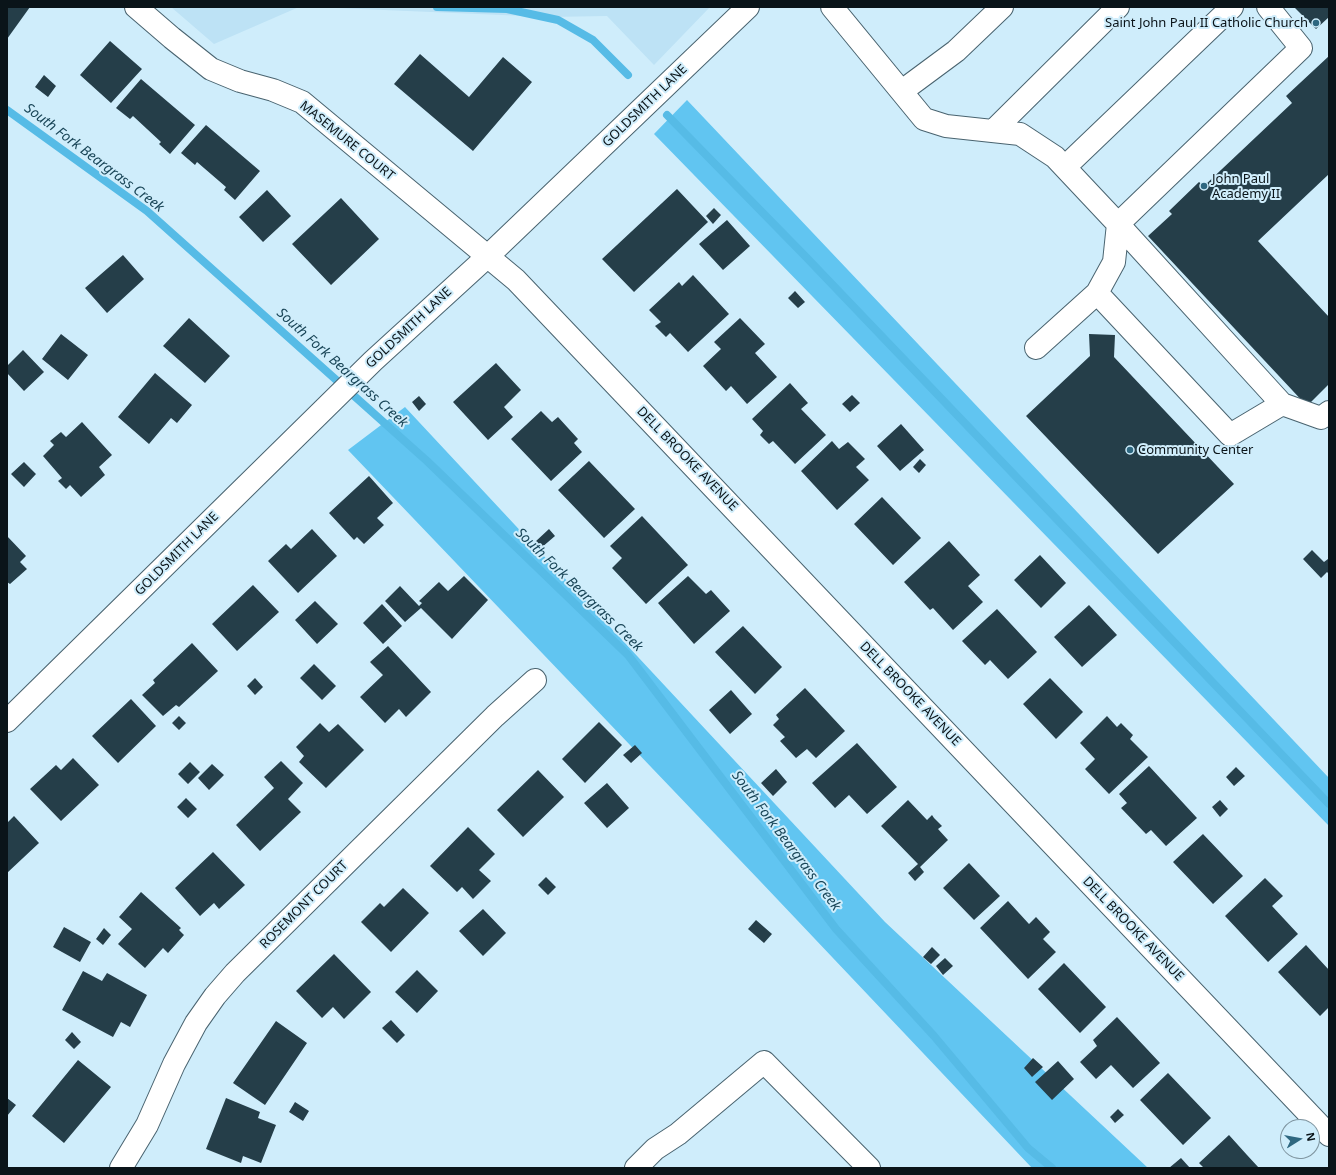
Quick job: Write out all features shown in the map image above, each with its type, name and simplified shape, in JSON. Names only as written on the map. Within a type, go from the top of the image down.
[{"type":"street","name":"MASEMURE COURT","points":[[136,7],[211,69],[240,81],[273,90],[302,102],[488,256]]},
{"type":"street","name":"GOLDSMITH LANE","points":[[7,721],[373,361],[488,256],[748,7]]},
{"type":"street","points":[[832,7],[924,119],[946,126],[1020,134],[1055,157],[1282,404],[1321,418],[1329,412]]},
{"type":"street","points":[[902,91],[956,51],[1002,7]]},
{"type":"street","points":[[993,131],[1118,7]]},
{"type":"street","points":[[1064,167],[1232,7]]},
{"type":"street","points":[[1036,348],[1097,293],[1114,262],[1118,224],[1301,48],[1268,7]]},
{"type":"street","name":"DELL BROOKE AVENUE","points":[[488,256],[527,291],[1329,1135]]},
{"type":"street","points":[[1097,293],[1230,435],[1282,404]]},
{"type":"street","name":"ROSEMONT COURT","points":[[121,1168],[147,1125],[174,1064],[196,1023],[214,996],[240,968],[495,716],[535,680]]},
{"type":"street","points":[[636,1168],[655,1149],[678,1134],[764,1062],[869,1168]]},
{"type":"shaded area","points":[[171,7],[299,7],[214,44]]},
{"type":"shaded area","points":[[313,7],[710,7],[654,65],[607,16],[549,17]]},
{"type":"shaded area","points":[[687,100],[1329,778],[1329,826],[654,134]]},
{"type":"shaded area","points":[[405,407],[885,922],[1148,1168],[1032,1168],[348,450]]},
{"type":"building","points":[[7,7],[30,7],[7,39]]},
{"type":"building","name":"Saint John Paul II Catholic Church","points":[[1294,7],[1329,7],[1329,17],[1316,29]]},
{"type":"building","points":[[110,41],[142,69],[111,103],[80,75]]},
{"type":"building","points":[[420,54],[469,97],[503,57],[532,82],[473,151],[394,84]]},
{"type":"building","points":[[1329,56],[1329,174],[1258,241],[1329,317],[1329,384],[1307,406],[1148,236],[1172,214],[1169,211],[1199,182],[1204,186],[1292,103],[1286,96]]},
{"type":"building","points":[[44,75],[56,86],[48,97],[35,87]]},
{"type":"building","points":[[141,79],[195,125],[170,154],[159,144],[161,142],[133,116],[130,119],[116,108]]},
{"type":"building","points":[[206,125],[260,171],[235,200],[224,190],[226,187],[197,162],[195,165],[181,153]]},
{"type":"building","points":[[677,189],[708,222],[634,292],[602,259]]},
{"type":"building","points":[[267,190],[291,216],[263,242],[239,217]]},
{"type":"building","points":[[341,198],[379,239],[331,285],[292,244]]},
{"type":"building","points":[[714,208],[721,215],[713,224],[706,216]]},
{"type":"building","points":[[727,220],[750,246],[723,270],[699,244]]},
{"type":"building","points":[[123,255],[144,279],[107,313],[85,288]]},
{"type":"building","points":[[693,275],[729,314],[688,352],[670,333],[666,337],[655,326],[661,322],[649,310],[679,282],[682,286]]},
{"type":"building","points":[[795,291],[805,302],[798,308],[788,298]]},
{"type":"building","points":[[189,318],[230,356],[205,383],[163,346]]},
{"type":"building","points":[[740,318],[765,344],[755,353],[777,377],[747,404],[731,386],[726,391],[703,366],[721,349],[714,342]]},
{"type":"building","points":[[61,334],[88,355],[68,380],[42,359]]},
{"type":"building","name":"Community Center","points":[[1089,334],[1115,335],[1114,357],[1234,484],[1158,554],[1026,416],[1090,356]]},
{"type":"building","points":[[23,350],[44,372],[24,391],[7,373],[7,366]]},
{"type":"building","points":[[496,363],[521,390],[504,407],[513,417],[488,440],[453,402]]},
{"type":"building","points":[[155,373],[192,405],[177,423],[171,418],[149,444],[118,417]]},
{"type":"building","points":[[790,383],[808,403],[801,409],[826,435],[795,464],[773,441],[769,444],[760,435],[763,431],[752,419]]},
{"type":"building","points":[[852,395],[860,403],[850,412],[842,404]]},
{"type":"building","points":[[419,396],[426,404],[419,411],[412,402]]},
{"type":"building","points":[[541,411],[552,422],[558,417],[578,439],[574,443],[582,452],[551,481],[511,439]]},
{"type":"building","points":[[82,422],[112,455],[99,467],[105,475],[81,497],[70,485],[66,489],[58,481],[62,478],[43,456],[54,445],[50,441],[61,432],[66,437]]},
{"type":"building","points":[[901,424],[924,450],[900,471],[877,446]]},
{"type":"building","points":[[832,441],[839,449],[848,442],[865,459],[856,467],[869,480],[837,510],[801,471]]},
{"type":"building","points":[[920,459],[926,465],[919,473],[913,467]]},
{"type":"building","points":[[589,461],[635,509],[604,538],[558,490]]},
{"type":"building","points":[[24,462],[36,474],[24,487],[11,474]]},
{"type":"building","points":[[369,476],[393,503],[377,518],[384,525],[364,544],[357,537],[354,540],[329,513]]},
{"type":"building","points":[[882,497],[921,538],[893,565],[854,524]]},
{"type":"building","points":[[642,516],[688,565],[646,604],[612,568],[622,558],[610,546]]},
{"type":"building","points":[[312,529],[337,556],[298,593],[268,561],[286,544],[291,549]]},
{"type":"building","points":[[549,529],[555,536],[541,548],[535,542]]},
{"type":"building","points":[[7,536],[26,556],[20,562],[27,569],[10,584],[7,582]]},
{"type":"building","points":[[949,541],[980,575],[968,586],[983,602],[953,630],[933,608],[930,610],[904,582]]},
{"type":"building","points":[[1312,550],[1324,562],[1328,559],[1329,560],[1329,574],[1327,572],[1321,578],[1303,559]]},
{"type":"building","points":[[1040,555],[1066,583],[1041,608],[1014,580]]},
{"type":"building","points":[[464,576],[488,600],[452,639],[421,608],[405,622],[385,601],[400,586],[419,606],[422,603],[419,601],[439,582],[448,591]]},
{"type":"building","points":[[688,576],[706,594],[711,590],[730,611],[694,644],[658,603]]},
{"type":"building","points":[[253,585],[279,612],[237,651],[212,624]]},
{"type":"building","points":[[315,601],[338,624],[317,644],[295,620]]},
{"type":"building","points":[[382,604],[402,626],[383,644],[363,623]]},
{"type":"building","points":[[1089,605],[1117,635],[1082,667],[1054,637]]},
{"type":"building","points":[[997,609],[1037,652],[1008,679],[990,660],[985,665],[962,641]]},
{"type":"building","points":[[743,626],[782,667],[755,694],[715,652]]},
{"type":"building","points":[[192,643],[218,671],[179,707],[176,705],[163,716],[142,695],[155,683],[153,680]]},
{"type":"building","points":[[388,646],[431,692],[406,717],[399,709],[385,723],[360,697],[383,675],[370,662]]},
{"type":"building","points":[[314,664],[336,686],[322,700],[300,678]]},
{"type":"building","points":[[255,678],[263,687],[255,695],[247,686]]},
{"type":"building","points":[[1050,678],[1083,712],[1056,739],[1023,704]]},
{"type":"building","points":[[805,688],[845,731],[816,758],[807,749],[796,758],[780,741],[785,737],[773,725],[779,719],[776,715]]},
{"type":"building","points":[[731,690],[752,714],[730,734],[709,710]]},
{"type":"building","points":[[131,699],[156,726],[118,763],[92,736]]},
{"type":"building","points":[[179,716],[186,723],[179,730],[172,723]]},
{"type":"building","points":[[1107,716],[1117,727],[1121,723],[1133,735],[1130,739],[1148,757],[1109,794],[1085,769],[1095,759],[1080,743]]},
{"type":"building","points":[[599,722],[622,745],[585,783],[562,759]]},
{"type":"building","points":[[320,723],[329,732],[338,724],[364,750],[326,788],[299,762],[304,756],[296,747]]},
{"type":"building","points":[[857,743],[897,787],[867,814],[849,795],[835,808],[812,783]]},
{"type":"building","points":[[635,745],[642,753],[631,763],[623,755]]},
{"type":"building","points":[[73,758],[99,785],[61,821],[30,789],[56,765],[61,770]]},
{"type":"building","points":[[281,761],[303,783],[288,799],[301,812],[260,851],[236,825],[274,788],[264,777]]},
{"type":"building","points":[[190,762],[200,772],[188,784],[178,774]]},
{"type":"building","points":[[212,764],[224,775],[209,790],[198,778]]},
{"type":"building","points":[[1149,766],[1197,818],[1166,846],[1151,830],[1146,834],[1121,808],[1127,803],[1119,794]]},
{"type":"building","points":[[1236,767],[1245,776],[1234,786],[1226,777]]},
{"type":"building","points":[[776,769],[787,782],[773,796],[761,783]]},
{"type":"building","points":[[538,770],[564,797],[523,837],[497,810]]},
{"type":"building","points":[[607,783],[629,808],[607,828],[584,803]]},
{"type":"building","points":[[186,798],[197,809],[188,818],[177,807]]},
{"type":"building","points":[[908,800],[927,820],[932,815],[942,826],[938,829],[948,840],[920,867],[924,872],[915,881],[908,873],[918,864],[881,826]]},
{"type":"building","points":[[1220,800],[1228,809],[1220,817],[1212,807]]},
{"type":"building","points":[[14,816],[39,843],[7,873],[7,823]]},
{"type":"building","points":[[468,827],[495,854],[479,870],[491,881],[473,899],[462,887],[457,892],[430,866]]},
{"type":"building","points":[[1203,834],[1243,876],[1213,904],[1173,862]]},
{"type":"building","points":[[213,852],[245,885],[219,909],[214,903],[200,916],[175,888]]},
{"type":"building","points":[[969,863],[1000,896],[974,920],[943,888]]},
{"type":"building","points":[[546,877],[556,887],[548,895],[538,885]]},
{"type":"building","points":[[1265,878],[1283,896],[1272,906],[1298,934],[1268,962],[1225,916]]},
{"type":"building","points":[[403,888],[429,913],[391,952],[361,922],[380,903],[384,907]]},
{"type":"building","points":[[141,892],[181,928],[179,930],[184,935],[168,953],[163,948],[145,968],[118,944],[132,929],[119,917]]},
{"type":"building","points":[[1008,901],[1029,924],[1036,917],[1050,932],[1043,939],[1056,952],[1028,979],[980,928]]},
{"type":"building","points":[[483,909],[506,933],[483,956],[459,931]]},
{"type":"building","points":[[756,920],[772,934],[764,943],[748,929]]},
{"type":"building","points":[[64,927],[91,942],[80,962],[53,947]]},
{"type":"building","points":[[104,928],[111,935],[103,945],[96,939]]},
{"type":"building","points":[[1306,945],[1329,970],[1329,1007],[1320,1016],[1278,972]]},
{"type":"building","points":[[932,947],[940,955],[931,964],[923,957]]},
{"type":"building","points":[[334,954],[371,992],[344,1019],[333,1007],[322,1018],[296,991]]},
{"type":"building","points":[[945,958],[953,966],[943,975],[936,966]]},
{"type":"building","points":[[1064,963],[1106,1007],[1080,1033],[1038,989]]},
{"type":"building","points":[[417,970],[438,991],[417,1013],[395,992]]},
{"type":"building","points":[[83,971],[102,981],[107,973],[147,995],[130,1027],[121,1022],[113,1037],[62,1010]]},
{"type":"building","points":[[1117,1017],[1160,1063],[1133,1088],[1111,1065],[1096,1079],[1080,1062],[1097,1046],[1093,1040]]},
{"type":"building","points":[[391,1020],[405,1035],[397,1043],[382,1028]]},
{"type":"building","points":[[276,1021],[307,1043],[265,1105],[233,1083]]},
{"type":"building","points":[[72,1032],[81,1042],[74,1049],[65,1040]]},
{"type":"building","points":[[1033,1058],[1043,1067],[1032,1077],[1024,1068]]},
{"type":"building","points":[[78,1060],[111,1087],[64,1143],[32,1116]]},
{"type":"building","points":[[1058,1061],[1074,1079],[1052,1100],[1035,1082]]},
{"type":"building","points":[[1168,1073],[1211,1118],[1183,1145],[1140,1100]]},
{"type":"building","points":[[7,1098],[16,1105],[7,1116]]},
{"type":"building","points":[[226,1098],[260,1112],[258,1118],[276,1125],[261,1163],[243,1156],[241,1163],[206,1149]]},
{"type":"building","points":[[295,1102],[309,1111],[303,1121],[289,1112]]},
{"type":"building","points":[[1118,1109],[1124,1115],[1115,1123],[1110,1117]]},
{"type":"building","points":[[1229,1135],[1259,1168],[1204,1168],[1199,1163]]},
{"type":"building","points":[[1181,1158],[1190,1168],[1169,1168]]},
{"type":"waterway","points":[[437,7],[507,9],[558,20],[593,40],[628,75]]},
{"type":"waterway","name":"South Fork Beargrass Creek","points":[[7,110],[147,211],[427,461],[628,655],[836,929],[934,1036],[1028,1148],[1052,1168]]},
{"type":"waterway","points":[[667,115],[806,257],[1329,804]]},
{"type":"place","name":"Saint John Paul II Catholic Church","points":[[1316,23]]},
{"type":"place","name":"John Paul Academy II","points":[[1204,186]]},
{"type":"place","name":"Community Center","points":[[1130,450]]}]
